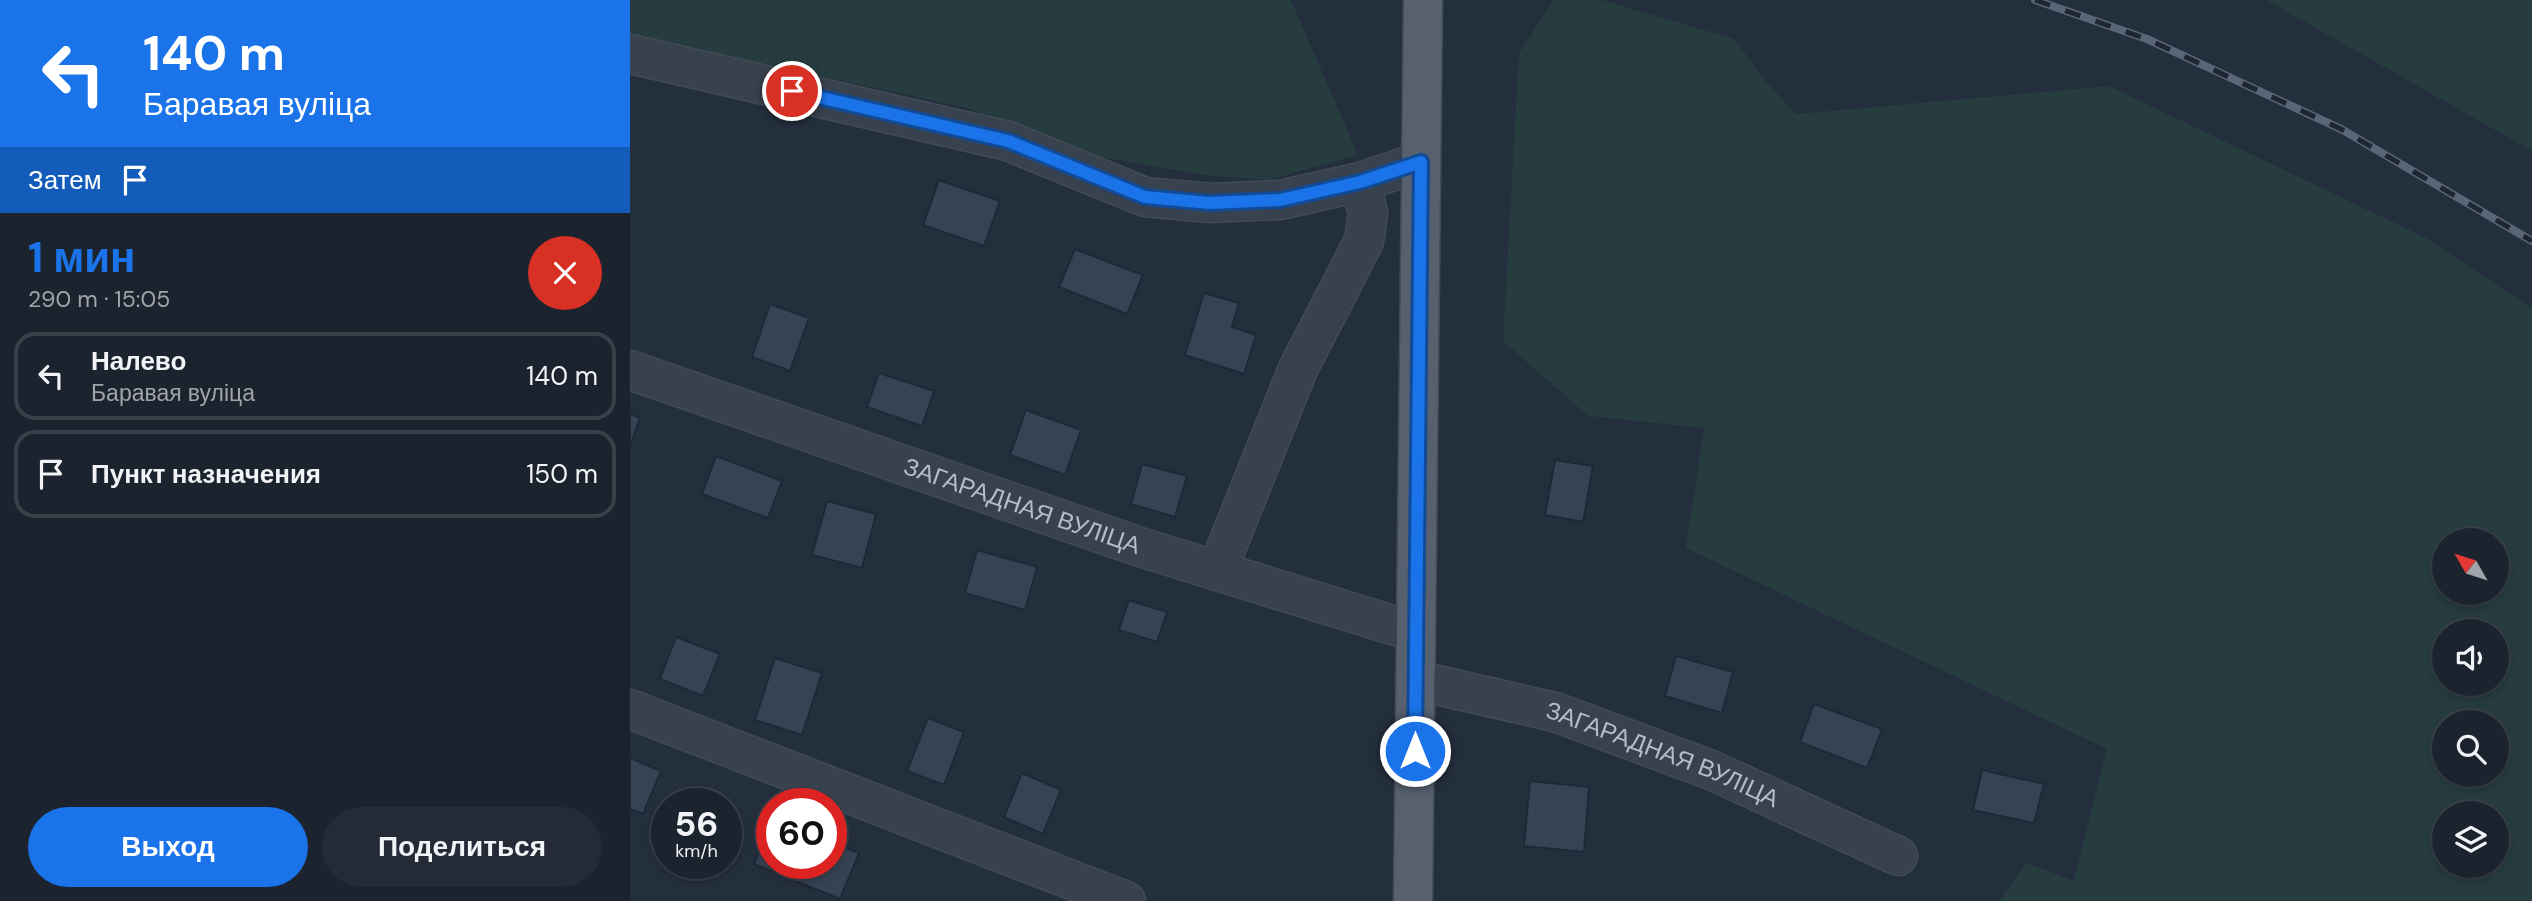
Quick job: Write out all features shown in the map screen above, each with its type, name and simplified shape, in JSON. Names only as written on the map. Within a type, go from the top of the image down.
[{"type":"main road","points":[[1413,901],[1423,0]]},
{"type":"street","points":[[630,54],[1008,141],[1145,197],[1210,203],[1280,200],[1360,182],[1421,162]]},
{"type":"street","points":[[1217,571],[1298,369],[1364,241],[1368,213],[1360,182]]},
{"type":"street","name":"ЗАГАРАДНАЯ ВУЛІЦА","points":[[630,370],[1140,547],[1415,632]]},
{"type":"street","name":"ЗАГАРАДНАЯ ВУЛІЦА","points":[[1415,680],[1555,712],[1711,770],[1898,856]]},
{"type":"street","points":[[630,709],[1126,901]]},
{"type":"green space","points":[[630,0],[1291,0],[1358,155],[1268,180],[1205,175],[1101,157],[964,107],[630,36]]},
{"type":"green space","points":[[1554,0],[1602,0],[1734,39],[1768,84],[1796,114],[2109,86],[2424,237],[2532,308],[2532,901],[1999,901],[2026,863],[2074,881],[2107,749],[1686,548],[1704,428],[1588,416],[1503,341],[1519,53]]},
{"type":"green space","points":[[2267,0],[2532,0],[2532,151],[2272,3]]},
{"type":"building","points":[[939,180],[1000,201],[984,246],[923,225]]},
{"type":"building","points":[[1075,249],[1143,275],[1127,314],[1059,287]]},
{"type":"building","points":[[1204,293],[1239,303],[1232,327],[1256,335],[1244,374],[1185,355]]},
{"type":"building","points":[[770,304],[809,318],[790,371],[752,357]]},
{"type":"building","points":[[879,373],[934,391],[922,426],[867,407]]},
{"type":"building","points":[[1026,410],[1081,430],[1065,475],[1010,455]]},
{"type":"building","points":[[630,414],[640,418],[630,446]]},
{"type":"building","points":[[716,456],[782,481],[768,518],[702,494]]},
{"type":"building","points":[[1555,460],[1593,466],[1583,522],[1545,515]]},
{"type":"building","points":[[1142,464],[1187,476],[1175,517],[1131,504]]},
{"type":"building","points":[[827,501],[876,514],[862,568],[812,555]]},
{"type":"building","points":[[977,550],[1037,567],[1025,610],[965,593]]},
{"type":"building","points":[[1129,600],[1167,612],[1157,642],[1119,630]]},
{"type":"building","points":[[676,637],[720,654],[703,696],[660,679]]},
{"type":"building","points":[[1676,656],[1733,672],[1722,713],[1665,696]]},
{"type":"building","points":[[775,658],[822,673],[802,735],[755,720]]},
{"type":"building","points":[[1814,704],[1882,729],[1867,768],[1800,742]]},
{"type":"building","points":[[928,718],[964,732],[944,785],[907,771]]},
{"type":"building","points":[[630,758],[661,771],[654,788],[651,788],[643,814],[630,809]]},
{"type":"building","points":[[1982,770],[2044,784],[2034,823],[1973,810]]},
{"type":"building","points":[[1022,773],[1061,790],[1043,834],[1004,817]]},
{"type":"building","points":[[1530,781],[1589,787],[1584,852],[1524,846]]},
{"type":"building","points":[[847,848],[859,853],[840,899],[791,879],[847,879]]},
{"type":"railway","points":[[2035,0],[2147,39],[2341,129],[2532,241]]},
{"type":"route","points":[[792,91],[1008,141],[1145,197],[1210,203],[1280,200],[1360,182],[1421,162],[1415,751]]}]
